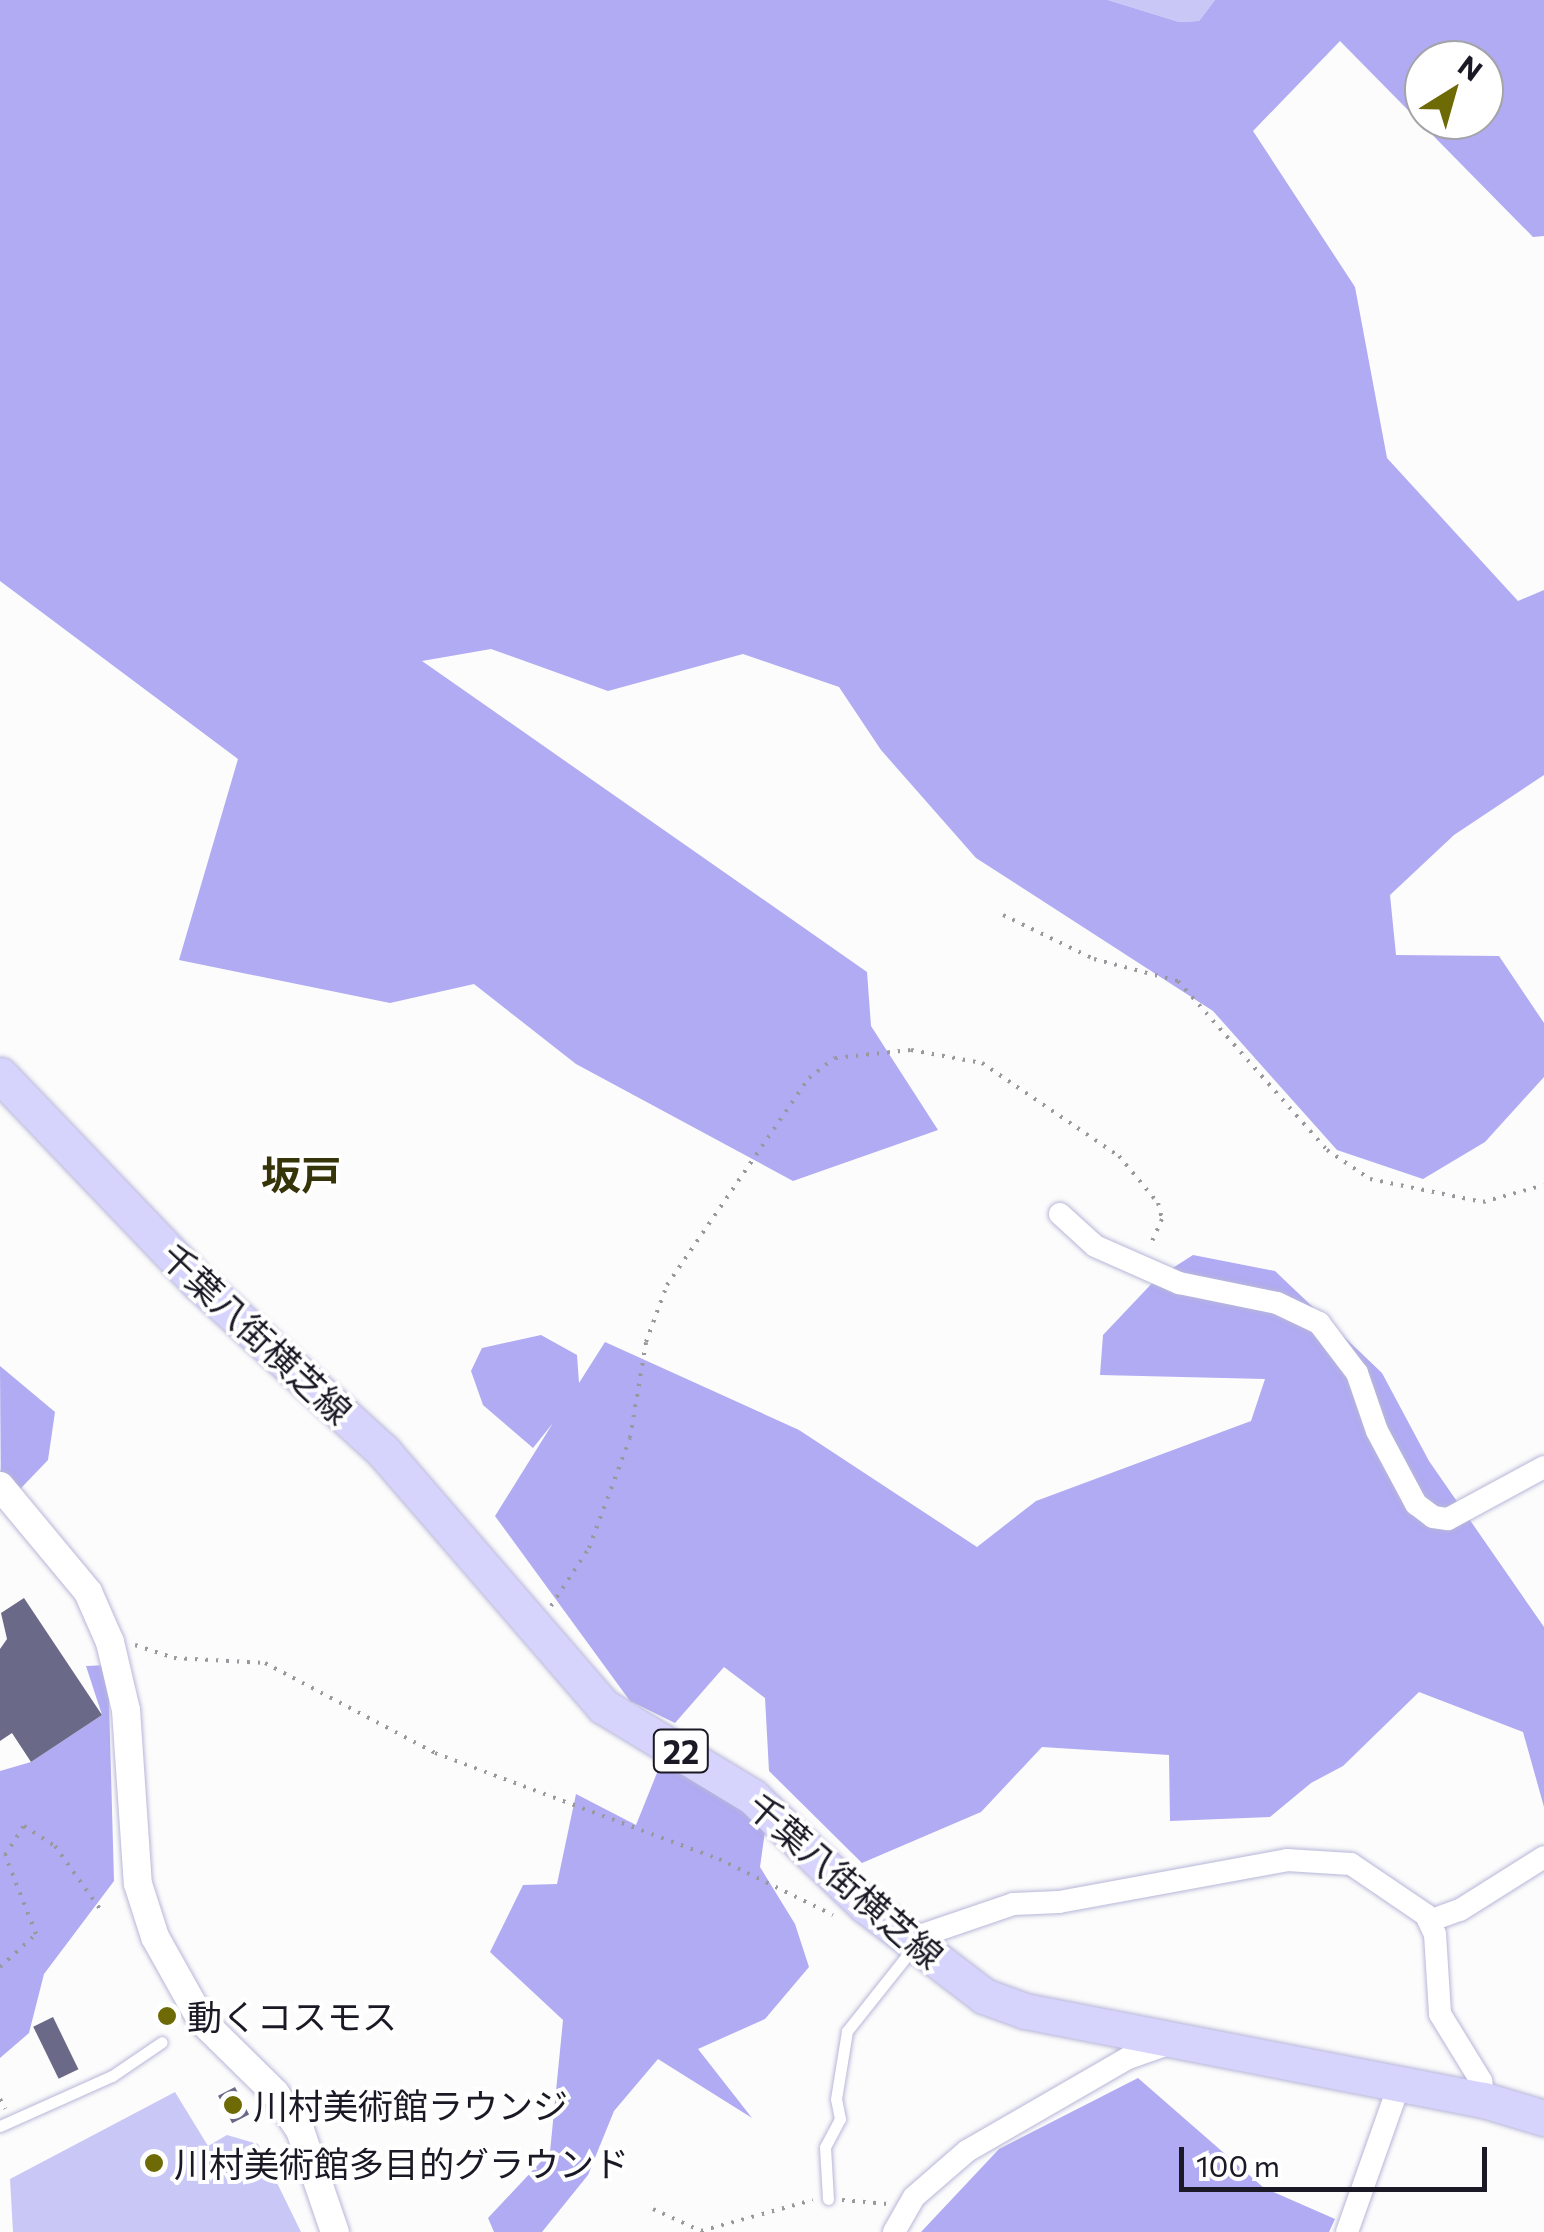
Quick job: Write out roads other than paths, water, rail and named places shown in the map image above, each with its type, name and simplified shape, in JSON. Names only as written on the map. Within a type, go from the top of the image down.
[{"type":"main road","name":"千葉八街横芝線","points":[[0,1075],[198,1282],[383,1451],[534,1631],[603,1706],[753,1797],[902,1936],[984,1996],[1025,2012],[1484,2100],[1544,2118]]},
{"type":"street","points":[[1060,1214],[1096,1246],[1142,1262],[1179,1283],[1277,1302],[1319,1323],[1357,1373],[1376,1431],[1416,1504],[1433,1518],[1448,1518],[1544,1467]]},
{"type":"street","points":[[0,1486],[88,1592],[107,1635],[126,1710],[138,1884],[156,1937],[202,2021],[276,2093],[300,2130],[334,2232]]},
{"type":"street","points":[[1429,1921],[1460,1910],[1544,1857]]},
{"type":"street","points":[[902,1936],[1013,1904],[1059,1902],[1287,1860],[1351,1864],[1408,1898],[1429,1921],[1440,2014],[1453,2044],[1482,2081],[1484,2100]]},
{"type":"street","points":[[894,2232],[908,2208],[967,2151],[1128,2058],[1174,2042]]},
{"type":"street","points":[[1347,2232],[1398,2085]]},
{"type":"lane","points":[[828,2199],[825,2147],[840,2119],[836,2099],[847,2031],[902,1936]]},
{"type":"lane","points":[[0,2126],[112,2076],[162,2042]]},
{"type":"place","name":"動くコスモス","points":[[167,2016]]},
{"type":"place","name":"川村美術館ラウンジ","points":[[233,2105]]},
{"type":"place","name":"川村美術館多目的グラウンド","points":[[154,2163]]},
{"type":"district","name":"坂戸","points":[[301,1174]]}]
